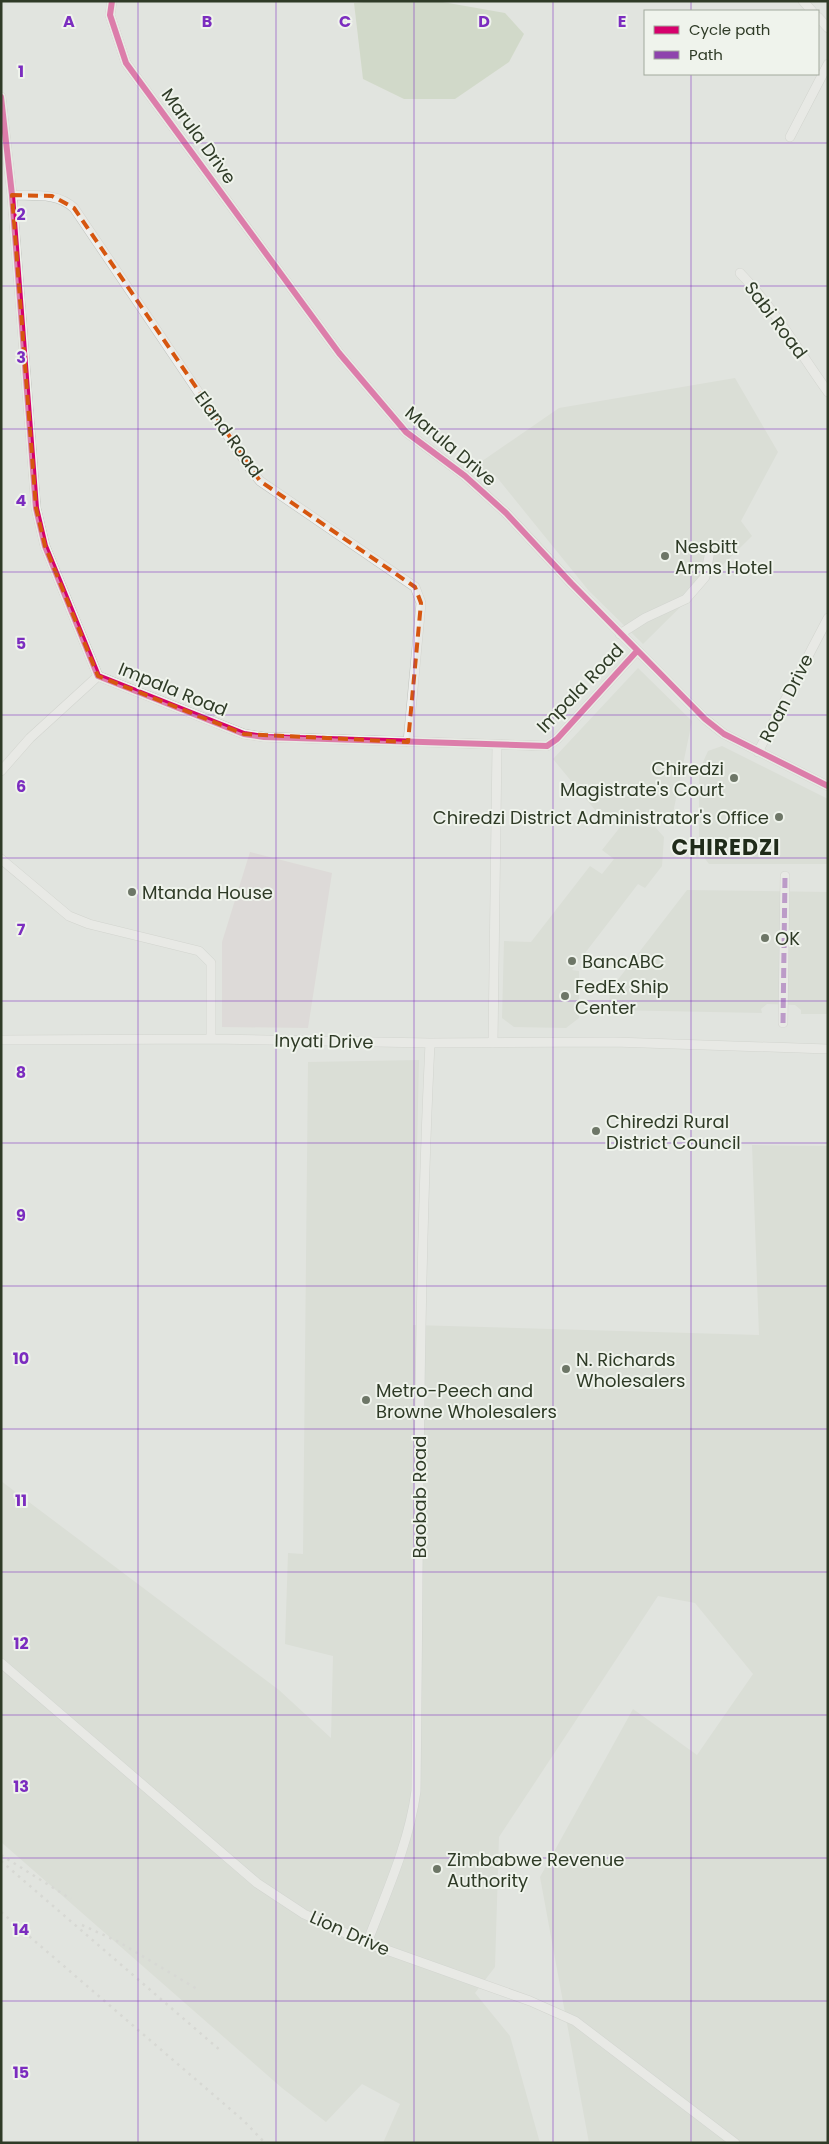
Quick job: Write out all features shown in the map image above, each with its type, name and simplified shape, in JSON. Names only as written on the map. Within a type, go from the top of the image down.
[{"type":"street","name":"Marula Drive","points":[[112,1],[110,15],[126,63],[340,353],[406,432],[465,476],[506,513],[620,634],[705,719],[724,734],[828,786]]},
{"type":"street","points":[[819,18],[828,28]]},
{"type":"street","points":[[790,137],[828,64]]},
{"type":"street","name":"Impala Road","points":[[1,97],[12,195],[36,508],[45,546],[98,676],[244,734],[264,737],[497,746],[547,746],[552,744],[637,651]]},
{"type":"street","name":"Eland Road","points":[[12,195],[52,196],[66,201],[74,208],[260,481],[415,587],[419,593],[421,603],[408,742]]},
{"type":"street","name":"Sabi Road","points":[[740,273],[760,293],[828,392]]},
{"type":"street","points":[[620,634],[645,618],[686,599],[705,576],[710,551]]},
{"type":"street","name":"Roan Drive","points":[[758,752],[828,618]]},
{"type":"street","points":[[1,771],[30,738],[98,676]]},
{"type":"street","points":[[493,1043],[497,746]]},
{"type":"street","points":[[1,859],[69,916],[89,924],[199,951],[211,963],[211,1039]]},
{"type":"street","points":[[783,1024],[785,876]]},
{"type":"street","name":"Inyati Drive","points":[[1,1040],[211,1039],[648,1044],[828,1049]]},
{"type":"street","name":"Baobab Road","points":[[367,1943],[403,1848],[413,1814],[416,1791],[420,1352],[424,1164],[430,1043]]},
{"type":"street","name":"Lion Drive","points":[[1,1663],[257,1883],[304,1914],[367,1943],[530,2001],[575,2021],[735,2143]]},
{"type":"highlighted area","points":[[12,195],[52,196],[74,208],[260,481],[415,587],[421,603],[408,742],[244,734],[98,676],[45,546],[36,508]]},
{"type":"shaded area","points":[[373,1],[437,1],[505,13],[524,34],[509,62],[455,99],[404,99],[363,79],[354,3]]},
{"type":"shaded area","points":[[735,378],[778,452],[741,521],[752,536],[643,644],[589,591],[495,475],[472,468],[559,408]]},
{"type":"shaded area","points":[[638,668],[692,721],[672,818],[600,816],[553,759]]},
{"type":"shaded area","points":[[722,746],[828,799],[828,864],[709,864],[699,851],[699,771],[708,751]]},
{"type":"shaded area","points":[[621,826],[655,827],[664,837],[662,866],[645,888],[638,884],[572,970],[579,971],[579,1018],[566,1028],[514,1027],[502,1018],[504,941],[531,942],[590,866],[602,874],[614,859],[602,850]]},
{"type":"shaded area","points":[[250,852],[332,873],[308,1028],[222,1027],[222,942]]},
{"type":"shaded area","points":[[687,890],[828,892],[828,1014],[801,1014],[801,1010],[795,1005],[767,1004],[761,1009],[762,1013],[609,1010],[610,990]]},
{"type":"shaded area","points":[[419,1060],[413,1325],[759,1335],[752,1145],[828,1146],[828,2143],[589,2143],[540,1877],[633,1709],[697,1755],[753,1674],[695,1603],[658,1596],[499,1837],[495,1967],[475,1993],[510,2036],[540,2143],[383,2143],[400,2104],[362,2084],[326,2122],[282,2088],[1,1842],[1,1481],[279,1690],[331,1738],[333,1656],[285,1644],[288,1553],[303,1554],[308,1062]]},
{"type":"railway","points":[[1,1855],[71,1899]]},
{"type":"railway","points":[[1,1861],[221,2051]]},
{"type":"railway","points":[[1,1912],[244,2121],[265,2143]]},
{"type":"railway","points":[[82,1925],[119,1942],[197,1989]]},
{"type":"marked path","points":[[783,1023],[785,876]]},
{"type":"cycle path","points":[[112,1],[110,15],[126,63],[339,353],[406,432],[465,476],[506,513],[571,583],[705,719],[724,734],[828,786]]},
{"type":"cycle path","points":[[1,97],[12,195],[36,508],[45,546],[98,676],[244,734],[264,737],[547,746],[557,739],[637,651]]},
{"type":"place","name":"Nesbitt Arms Hotel","points":[[665,556]]},
{"type":"place","name":"Chiredzi Magistrate's Court","points":[[734,778]]},
{"type":"place","name":"Chiredzi District Administrator's Office","points":[[779,817]]},
{"type":"place","name":"Mtanda House","points":[[132,892]]},
{"type":"place","name":"OK","points":[[765,938]]},
{"type":"place","name":"BancABC","points":[[572,961]]},
{"type":"place","name":"FedEx Ship Center","points":[[565,996]]},
{"type":"place","name":"Chiredzi Rural District Council","points":[[596,1131]]},
{"type":"place","name":"N. Richards Wholesalers","points":[[566,1369]]},
{"type":"place","name":"Metro-Peech and Browne Wholesalers","points":[[366,1400]]},
{"type":"place","name":"Zimbabwe Revenue Authority","points":[[437,1869]]},
{"type":"district","name":"CHIREDZI","points":[[726,847]]}]
